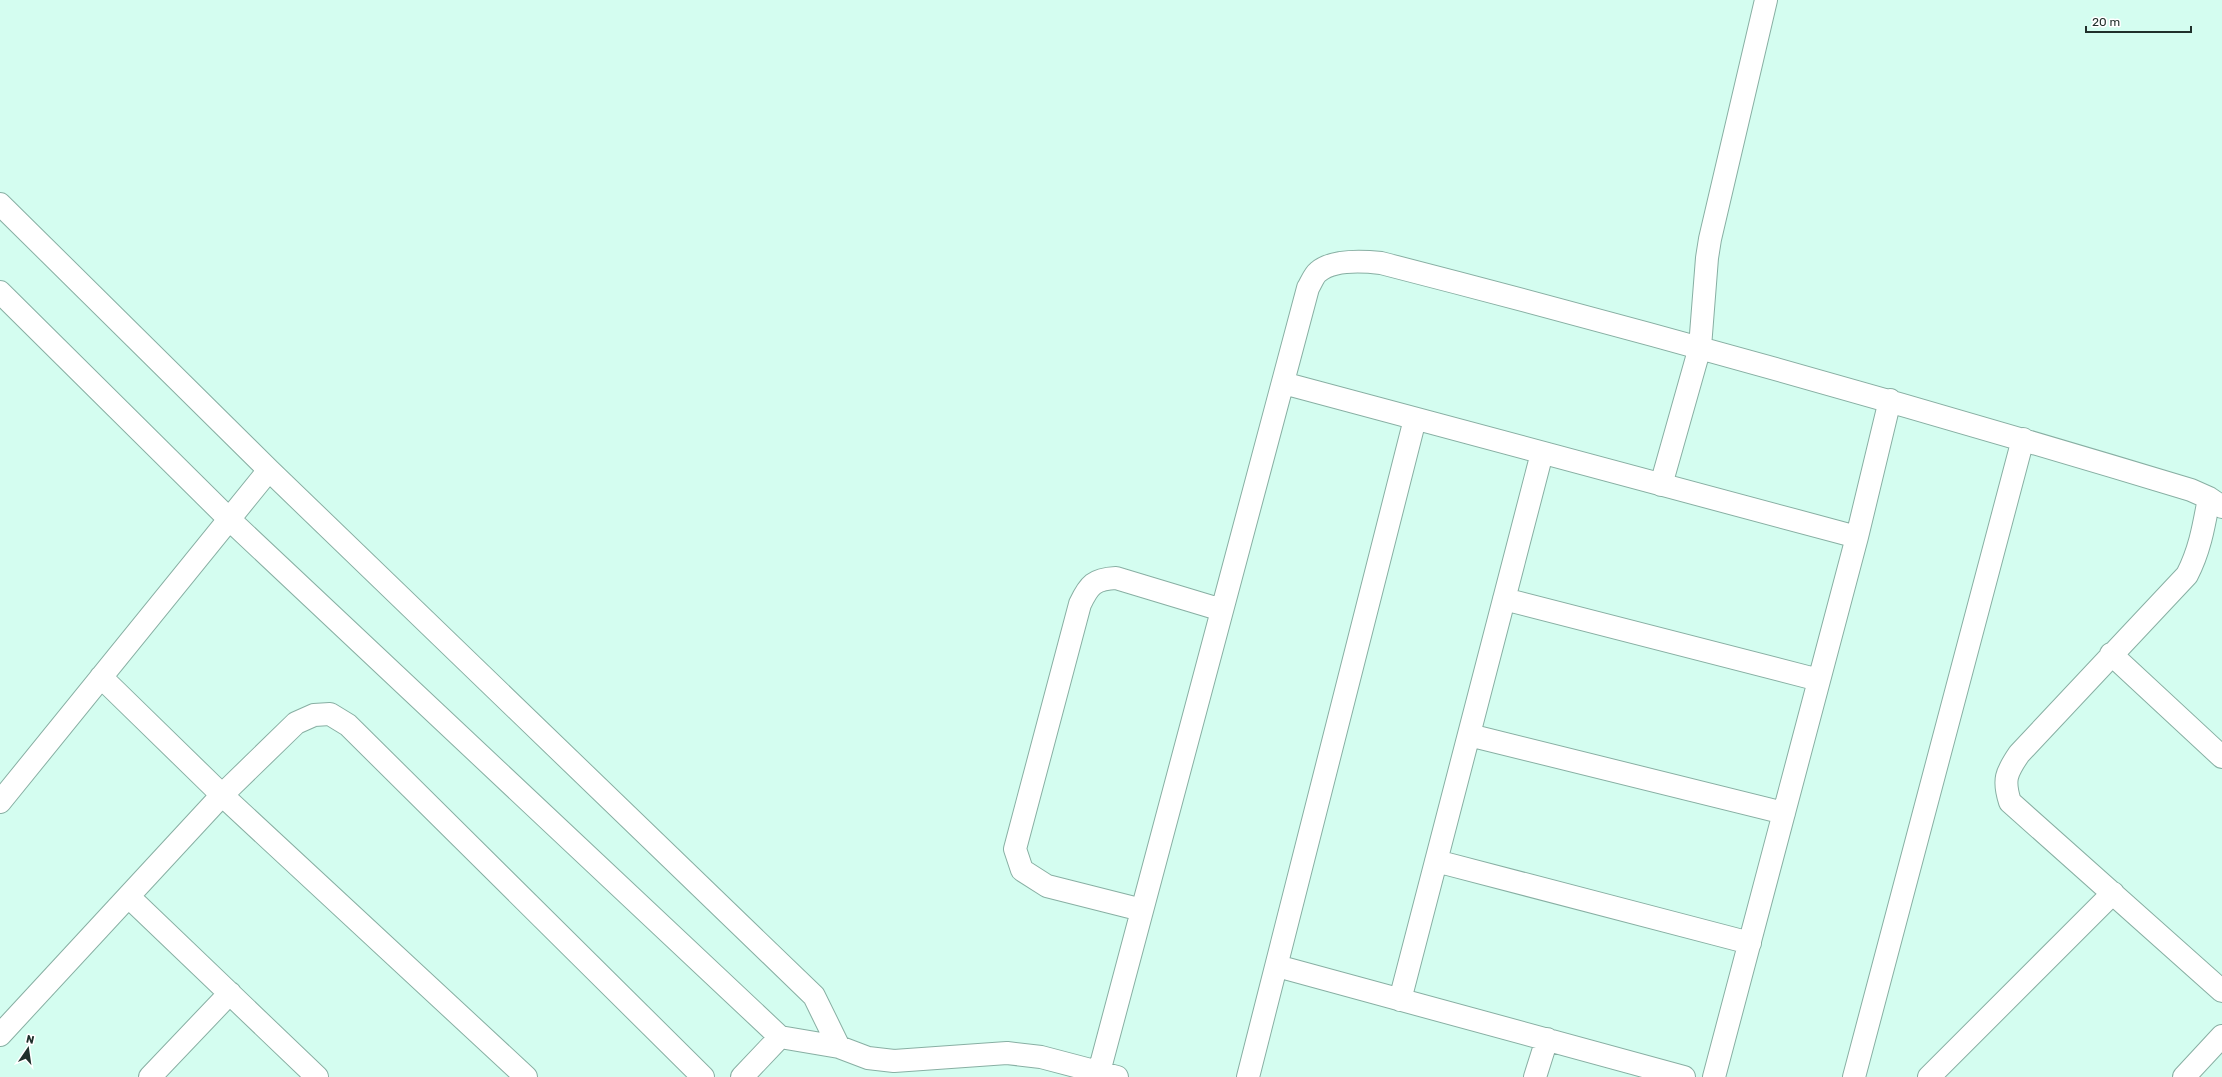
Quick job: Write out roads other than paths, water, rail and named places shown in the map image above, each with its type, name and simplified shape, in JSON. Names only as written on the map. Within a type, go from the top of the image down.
[{"type":"street","points":[[1661,485],[1700,347],[1707,258],[1710,239],[1766,0]]},
{"type":"street","points":[[0,204],[269,470],[814,996],[839,1047]]},
{"type":"street","points":[[0,292],[229,519],[780,1038],[839,1047],[868,1058],[894,1062],[1007,1053],[1041,1057],[1108,1075],[1142,910],[1308,288],[1317,272],[1329,266],[1363,261],[1381,263],[1700,347],[1890,400],[2191,490],[2216,502],[2195,560],[2187,574],[2019,754],[2009,768],[2005,787],[2010,802],[2222,991]]},
{"type":"street","points":[[1283,383],[1857,537]]},
{"type":"street","points":[[1714,1077],[1857,537],[1890,400]]},
{"type":"street","points":[[1248,1077],[1416,419]]},
{"type":"street","points":[[1854,1077],[2023,439]]},
{"type":"street","points":[[1400,1000],[1542,453]]},
{"type":"street","points":[[0,802],[269,470]]},
{"type":"street","points":[[1142,910],[1046,886],[1022,870],[1016,849],[1080,604],[1088,588],[1101,579],[1116,578],[1222,610]]},
{"type":"street","points":[[1504,599],[1819,680]]},
{"type":"street","points":[[2111,654],[2222,757]]},
{"type":"street","points":[[101,677],[222,795],[526,1077]]},
{"type":"street","points":[[0,1035],[222,795],[296,723],[314,714],[330,714],[348,725],[703,1077]]},
{"type":"street","points":[[1469,735],[1784,813]]},
{"type":"street","points":[[1436,861],[1750,944]]},
{"type":"street","points":[[1929,1077],[2113,893]]},
{"type":"street","points":[[129,897],[317,1077]]},
{"type":"street","points":[[1277,966],[1684,1077]]},
{"type":"street","points":[[150,1077],[230,993]]},
{"type":"street","points":[[2184,1077],[2222,1036]]},
{"type":"street","points":[[742,1077],[780,1038]]},
{"type":"street","points":[[1535,1077],[1547,1039]]}]
